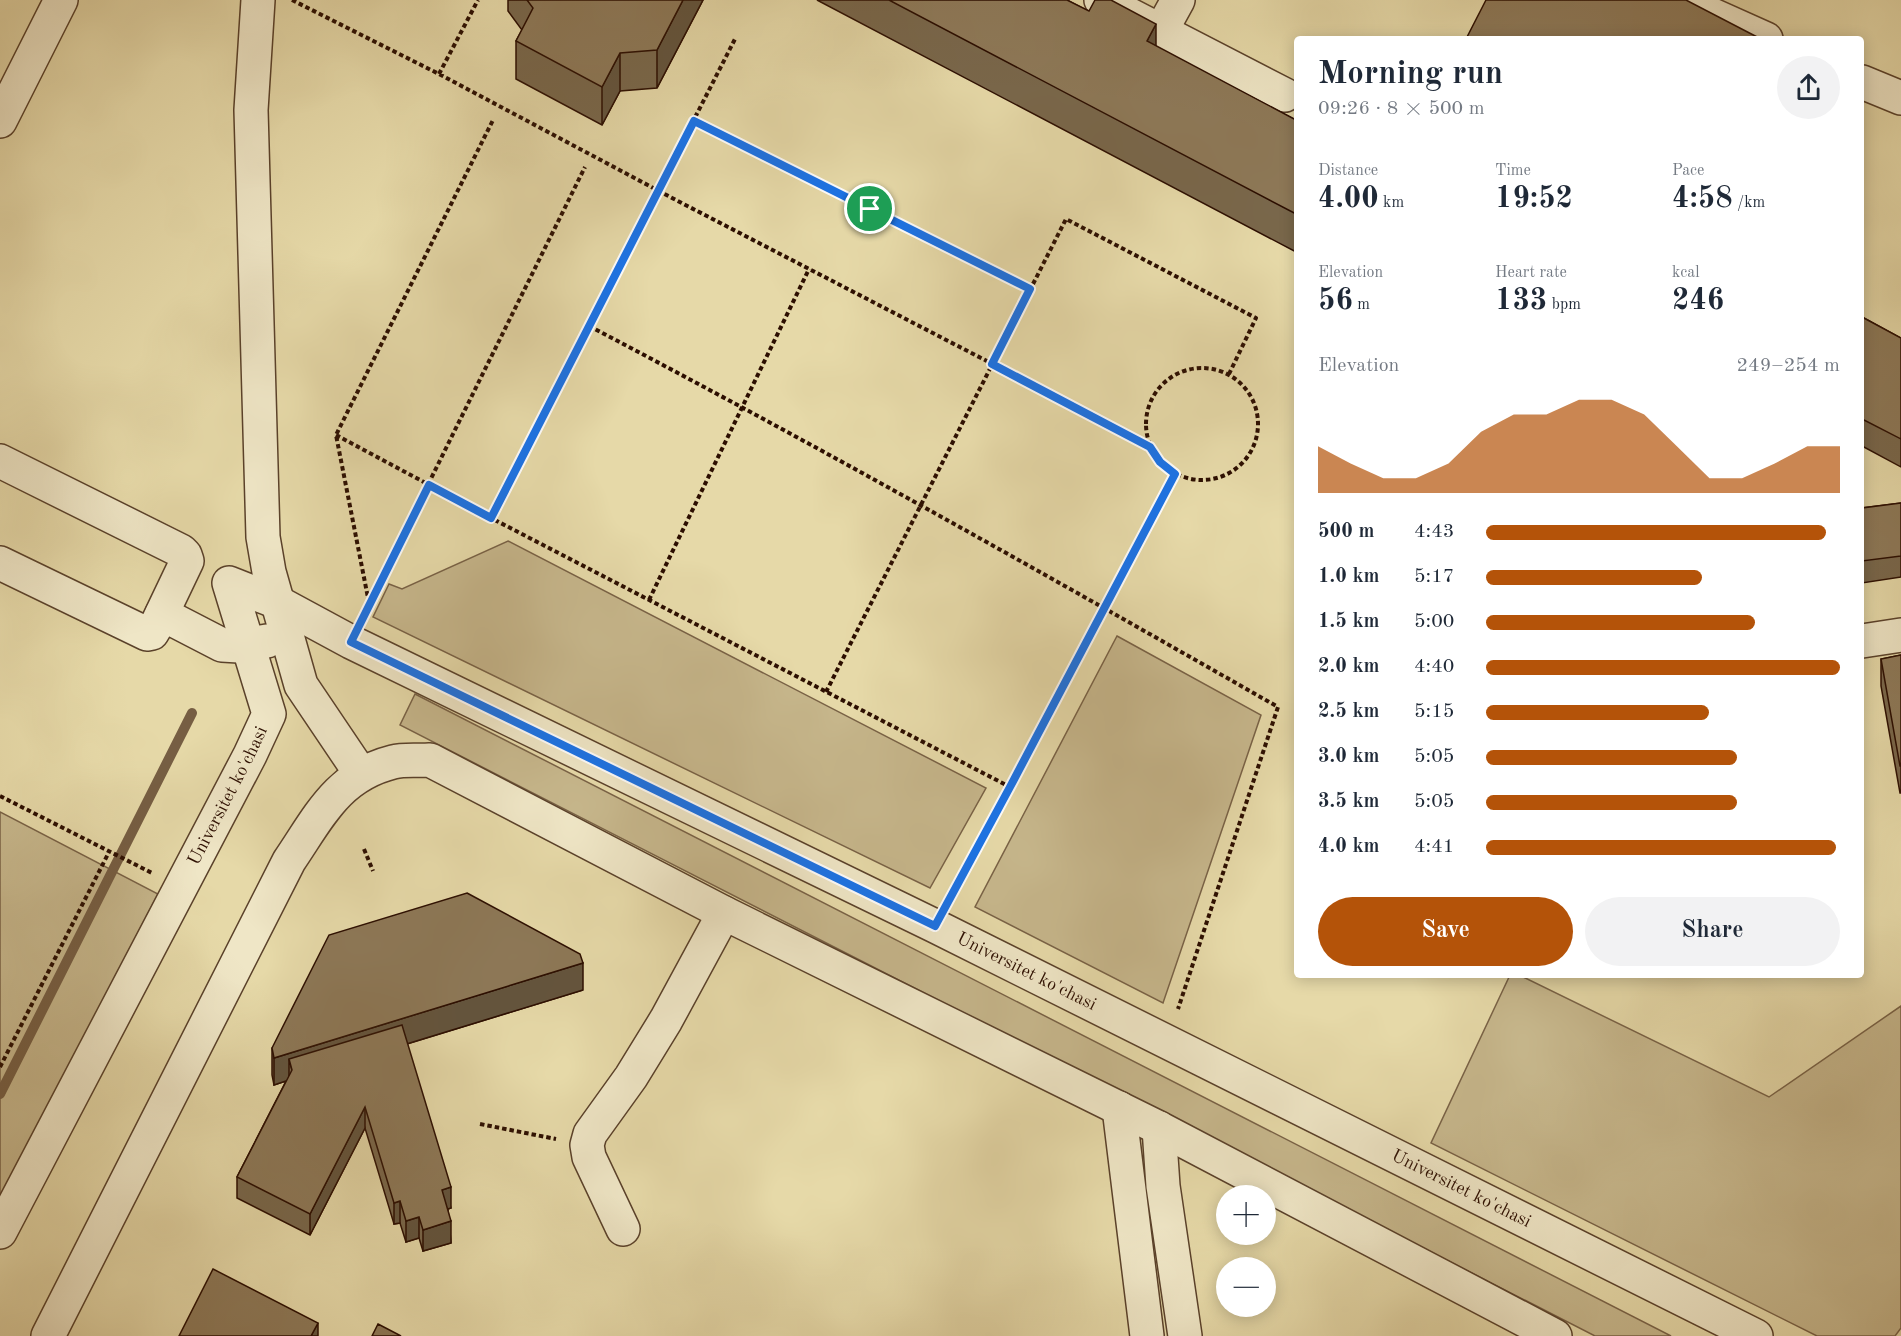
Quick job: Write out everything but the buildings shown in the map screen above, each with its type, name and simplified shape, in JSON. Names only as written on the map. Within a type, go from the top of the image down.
[{"type":"street","points":[[0,121],[61,0]]},
{"type":"street","points":[[258,0],[251,110],[263,526],[269,572],[301,685],[361,774]]},
{"type":"street","points":[[1101,0],[1286,95]]},
{"type":"street","points":[[1161,32],[1178,0]]},
{"type":"street","points":[[1679,0],[1759,36]]},
{"type":"street","points":[[1864,82],[1901,98]]},
{"type":"street","points":[[0,461],[182,551],[187,561],[152,633],[141,633],[0,563]]},
{"type":"street","name":"Universitet ko'chasi","points":[[0,1232],[250,755],[269,714],[229,583],[277,602],[351,642],[935,926],[1756,1336]]},
{"type":"street","points":[[162,614],[222,645],[247,645],[286,637]]},
{"type":"street","points":[[1864,641],[1901,635]]},
{"type":"street","points":[[48,1336],[289,861],[337,792],[361,774],[395,761],[430,760],[724,913],[1159,1128],[1555,1336]]},
{"type":"street","points":[[623,1229],[590,1157],[587,1145],[590,1134],[631,1077],[666,1020],[724,913]]},
{"type":"street","points":[[1119,1108],[1147,1336]]},
{"type":"street","points":[[1159,1128],[1163,1186],[1185,1336]]},
{"type":"path","points":[[292,0],[439,74],[658,191],[1150,447]]},
{"type":"path","points":[[439,74],[477,0]]},
{"type":"path","points":[[491,518],[735,39]]},
{"type":"path","points":[[369,603],[336,435],[493,120]]},
{"type":"path","points":[[694,121],[1030,289]]},
{"type":"path","points":[[351,642],[585,167]]},
{"type":"path","points":[[826,692],[1066,219],[1256,318],[1229,374]]},
{"type":"path","points":[[649,600],[809,269]]},
{"type":"path","points":[[589,326],[742,406],[1278,707],[1168,1041]]},
{"type":"path","points":[[1195,368],[1212,369],[1229,374],[1245,386],[1255,403],[1259,422],[1256,442],[1247,459],[1232,472],[1214,479],[1194,480],[1175,474],[1160,462],[1150,447],[1146,430],[1147,412],[1153,396],[1164,382],[1178,373],[1195,368]]},
{"type":"path","points":[[336,435],[491,518],[1010,787]]},
{"type":"path","points":[[935,926],[1175,474]]},
{"type":"path","points":[[0,796],[137,866]]},
{"type":"path","points":[[364,849],[373,870]]},
{"type":"path","points":[[0,1067],[111,853]]},
{"type":"path","points":[[480,1125],[587,1145]]},
{"type":"shaded area","points":[[508,541],[986,788],[930,888],[373,617],[389,584],[402,589]]},
{"type":"shaded area","points":[[1117,636],[1261,715],[1163,1003],[975,907]]},
{"type":"shaded area","points":[[415,694],[1671,1336],[1595,1336],[400,725]]},
{"type":"shaded area","points":[[0,812],[158,894],[0,1199]]},
{"type":"shaded area","points":[[1509,978],[1525,978],[1769,1097],[1901,1006],[1901,1328],[1895,1336],[1817,1336],[1431,1143]]},
{"type":"waterway","points":[[0,1094],[192,713]]},
{"type":"route","points":[[694,121],[870,209],[1030,289],[992,364],[1150,447],[1160,462],[1175,474],[935,926],[351,642],[429,485],[491,518],[694,121]]}]
